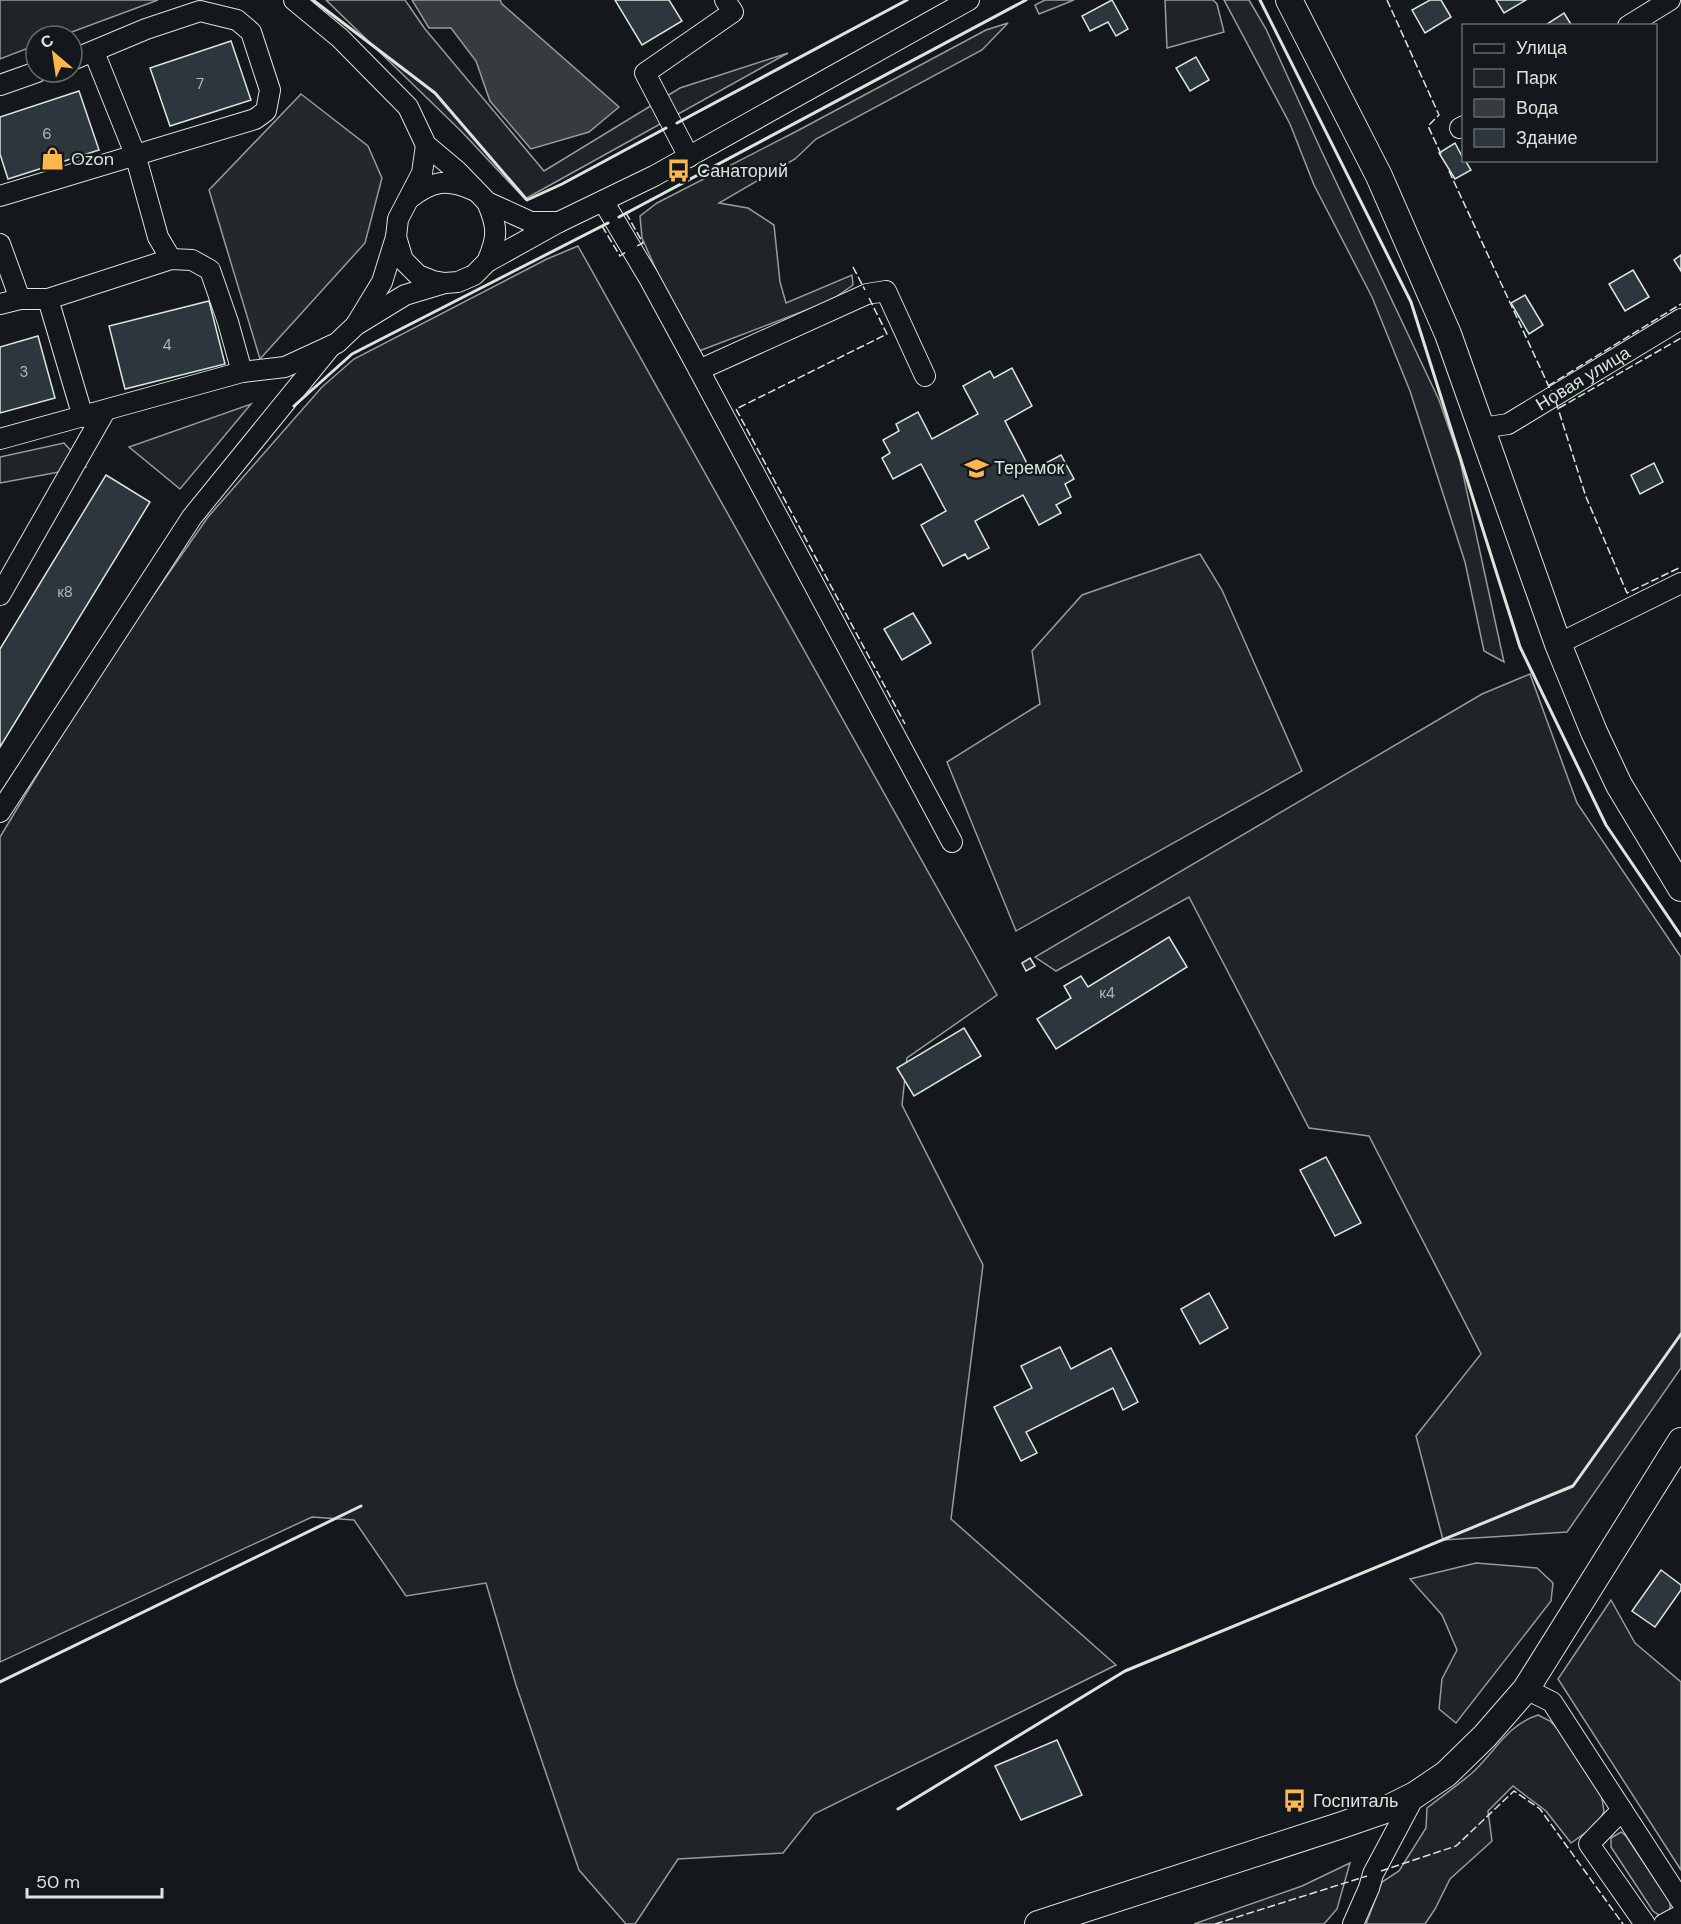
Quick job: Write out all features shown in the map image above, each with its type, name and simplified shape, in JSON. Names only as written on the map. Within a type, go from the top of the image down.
[{"type":"main road","points":[[1289,0],[1402,226],[1448,334],[1577,694],[1619,785],[1681,888]]},
{"type":"main road","points":[[1038,1924],[1342,1826],[1385,1810],[1415,1795],[1446,1774],[1485,1736],[1526,1689],[1681,1441]]},
{"type":"street","points":[[294,0],[339,38],[408,107],[426,145],[457,171],[480,196],[496,222],[495,244],[487,262]]},
{"type":"street","points":[[689,157],[645,73],[733,12],[725,0]]},
{"type":"street","points":[[356,325],[405,296],[445,283],[458,282],[474,275],[487,262],[559,222],[689,157],[969,0]]},
{"type":"street","points":[[1631,24],[1670,0]]},
{"type":"street","points":[[0,196],[255,119],[266,111],[270,90],[255,41],[251,32],[237,20],[200,11],[146,29],[84,56]]},
{"type":"street","points":[[94,52],[135,154],[158,237],[171,259]]},
{"type":"street","points":[[0,85],[24,77]]},
{"type":"street","points":[[0,439],[242,372],[285,367],[337,344],[356,325],[382,282],[396,237],[398,219],[422,173],[426,145]]},
{"type":"street","points":[[410,198],[423,188],[436,183],[449,182],[531,222],[559,222]]},
{"type":"street","points":[[603,201],[649,278],[952,842]]},
{"type":"street","points":[[396,237],[403,260],[418,275],[445,283]]},
{"type":"street","points":[[0,244],[20,299]]},
{"type":"street","points":[[0,304],[20,299],[48,299],[171,259],[192,260],[210,270],[242,372]]},
{"type":"street","points":[[699,370],[867,294],[886,291],[925,376]]},
{"type":"street","points":[[48,299],[83,417]]},
{"type":"street","name":"Новая улица","points":[[1482,428],[1508,424],[1681,319]]},
{"type":"street","points":[[0,812],[192,517],[331,346]]},
{"type":"street","points":[[0,595],[105,411]]},
{"type":"street","points":[[1558,644],[1681,583]]},
{"type":"street","points":[[1526,1689],[1552,1702],[1681,1901]]},
{"type":"street","points":[[1353,1924],[1373,1874],[1415,1795]]},
{"type":"street","points":[[1622,1810],[1589,1844],[1645,1924]]},
{"type":"street","points":[[1664,1924],[1681,1915]]},
{"type":"green space","points":[[0,0],[158,0],[84,27],[84,24],[24,24],[24,50],[0,59]]},
{"type":"green space","points":[[326,0],[405,0],[425,29],[544,171],[680,88],[788,53],[525,199],[461,131]]},
{"type":"green space","points":[[1045,0],[1074,0],[1039,14],[1035,5]]},
{"type":"green space","points":[[1165,0],[1213,0],[1217,4],[1224,32],[1167,48]]},
{"type":"green space","points":[[1224,0],[1249,0],[1266,29],[1439,400],[1460,460],[1504,662],[1484,651],[1465,562],[1410,391],[1372,297],[1314,185],[1290,124]]},
{"type":"green space","points":[[1008,23],[982,50],[816,139],[795,159],[719,203],[748,208],[774,225],[780,282],[786,303],[852,275],[853,285],[830,301],[699,351],[678,319],[642,238],[640,216],[657,203],[986,30]]},
{"type":"green space","points":[[578,246],[997,995],[907,1058],[902,1105],[983,1265],[951,1519],[1116,1665],[814,1814],[783,1853],[678,1859],[635,1924],[626,1924],[579,1870],[516,1685],[486,1583],[406,1596],[354,1520],[312,1517],[0,1662],[0,837],[97,676],[208,517],[322,387],[354,359],[547,259]]},
{"type":"green space","points":[[251,404],[180,489],[129,447]]},
{"type":"green space","points":[[64,443],[86,467],[0,483],[0,457]]},
{"type":"green space","points":[[1200,554],[1222,590],[1302,771],[1016,931],[947,762],[1040,704],[1032,651],[1082,595]]},
{"type":"green space","points":[[1530,674],[1577,803],[1681,957],[1681,1368],[1567,1532],[1443,1540],[1416,1436],[1481,1354],[1369,1136],[1309,1128],[1189,897],[1056,971],[1035,957],[1482,694]]},
{"type":"green space","points":[[1476,1563],[1537,1568],[1553,1583],[1551,1601],[1456,1723],[1439,1709],[1442,1679],[1457,1650],[1442,1615],[1410,1579]]},
{"type":"green space","points":[[1611,1600],[1635,1643],[1681,1682],[1681,1870],[1558,1679]]},
{"type":"green space","points":[[1538,1715],[1550,1721],[1557,1728],[1601,1793],[1604,1811],[1599,1823],[1571,1843],[1546,1811],[1513,1786],[1488,1811],[1492,1841],[1450,1879],[1425,1924],[1366,1924],[1382,1882],[1399,1871],[1426,1828],[1427,1808],[1472,1773],[1518,1725]]},
{"type":"green space","points":[[1621,1832],[1626,1836],[1670,1902],[1670,1911],[1666,1916],[1653,1911],[1611,1847],[1611,1838]]},
{"type":"green space","points":[[1350,1863],[1337,1909],[1324,1924],[1194,1924],[1302,1886]]},
{"type":"shaded area","points":[[301,94],[368,146],[382,178],[365,243],[260,359],[209,190]]},
{"type":"water","points":[[412,0],[500,0],[619,107],[589,132],[531,149],[490,101],[476,61],[451,28],[429,28]]},
{"type":"building","points":[[615,0],[669,0],[682,21],[642,45]]},
{"type":"building","points":[[1112,0],[1128,29],[1116,36],[1108,22],[1090,31],[1082,16]]},
{"type":"building","points":[[1430,0],[1441,0],[1451,17],[1425,33],[1412,10]]},
{"type":"building","points":[[1496,0],[1526,0],[1504,13]]},
{"type":"building","points":[[1564,13],[1571,24],[1547,24]]},
{"type":"building","points":[[231,41],[251,100],[170,126],[150,68]]},
{"type":"building","points":[[1196,57],[1209,80],[1190,91],[1176,68]]},
{"type":"building","points":[[79,91],[99,150],[8,179],[0,154],[0,117]]},
{"type":"building","points":[[1455,143],[1462,156],[1462,162],[1466,162],[1471,170],[1455,179],[1439,153]]},
{"type":"building","points":[[1681,255],[1681,271],[1674,260]]},
{"type":"building","points":[[1633,270],[1649,297],[1625,311],[1609,284]]},
{"type":"building","points":[[1525,295],[1543,325],[1529,334],[1511,303]]},
{"type":"building","points":[[209,301],[225,364],[125,389],[109,326]]},
{"type":"building","points":[[38,336],[55,398],[0,413],[0,347]]},
{"type":"building","name":"Теремок","points":[[1012,368],[1032,406],[1005,421],[1031,471],[1061,455],[1074,479],[1065,484],[1071,497],[1056,505],[1061,513],[1039,525],[1023,495],[975,521],[989,548],[968,559],[965,554],[943,566],[921,525],[946,511],[921,464],[893,479],[882,458],[890,453],[883,440],[899,431],[896,424],[918,412],[932,439],[978,414],[963,386],[990,371],[994,378]]},
{"type":"building","points":[[1654,463],[1663,482],[1640,494],[1631,475]]},
{"type":"building","points":[[106,475],[150,502],[0,747],[0,649]]},
{"type":"building","points":[[913,613],[931,643],[902,660],[884,629]]},
{"type":"building","points":[[1169,937],[1187,967],[1056,1049],[1037,1019],[1071,998],[1064,986],[1081,976],[1088,987]]},
{"type":"building","points":[[1030,958],[1035,966],[1026,971],[1022,963]]},
{"type":"building","points":[[964,1028],[981,1056],[914,1096],[897,1068]]},
{"type":"building","points":[[1326,1157],[1361,1223],[1335,1236],[1300,1170]]},
{"type":"building","points":[[1209,1293],[1228,1328],[1200,1344],[1181,1309]]},
{"type":"building","points":[[1060,1347],[1071,1369],[1111,1348],[1138,1402],[1123,1410],[1113,1388],[1026,1432],[1037,1453],[1021,1461],[994,1407],[1032,1388],[1021,1366]]},
{"type":"building","points":[[1661,1570],[1681,1585],[1681,1590],[1655,1627],[1632,1611]]},
{"type":"building","points":[[1057,1740],[1082,1795],[1021,1820],[995,1766]]},
{"type":"fence","points":[[1387,0],[1439,115],[1428,126],[1441,154]]},
{"type":"fence","points":[[1449,171],[1551,391]]},
{"type":"fence","points":[[626,213],[643,243],[637,246]]},
{"type":"fence","points":[[602,226],[620,256],[626,252]]},
{"type":"fence","points":[[853,267],[865,290]]},
{"type":"fence","points":[[869,298],[887,334],[736,409],[905,724]]},
{"type":"fence","points":[[1548,386],[1681,304]]},
{"type":"fence","points":[[1559,408],[1681,338]]},
{"type":"fence","points":[[1556,402],[1586,497],[1627,593],[1681,567]]},
{"type":"fence","points":[[1381,1871],[1456,1846],[1514,1791],[1540,1809],[1623,1924]]},
{"type":"fence","points":[[1215,1924],[1367,1876]]},
{"type":"wall","points":[[313,0],[435,93],[527,200],[562,184],[666,128]]},
{"type":"wall","points":[[677,123],[907,0]]},
{"type":"wall","points":[[619,217],[1026,0]]},
{"type":"wall","points":[[1260,0],[1411,302],[1520,647],[1606,825],[1681,936]]},
{"type":"wall","points":[[294,406],[352,354],[608,223]]},
{"type":"wall","points":[[898,1809],[1125,1671],[1573,1486],[1681,1334]]},
{"type":"wall","points":[[0,1682],[361,1506]]},
{"type":"place","name":"Ozon","points":[[53,159]]},
{"type":"place","name":"Санаторий","points":[[679,171]]},
{"type":"place","name":"Теремок","points":[[976,468]]},
{"type":"place","name":"Госпиталь","points":[[1295,1801]]}]
